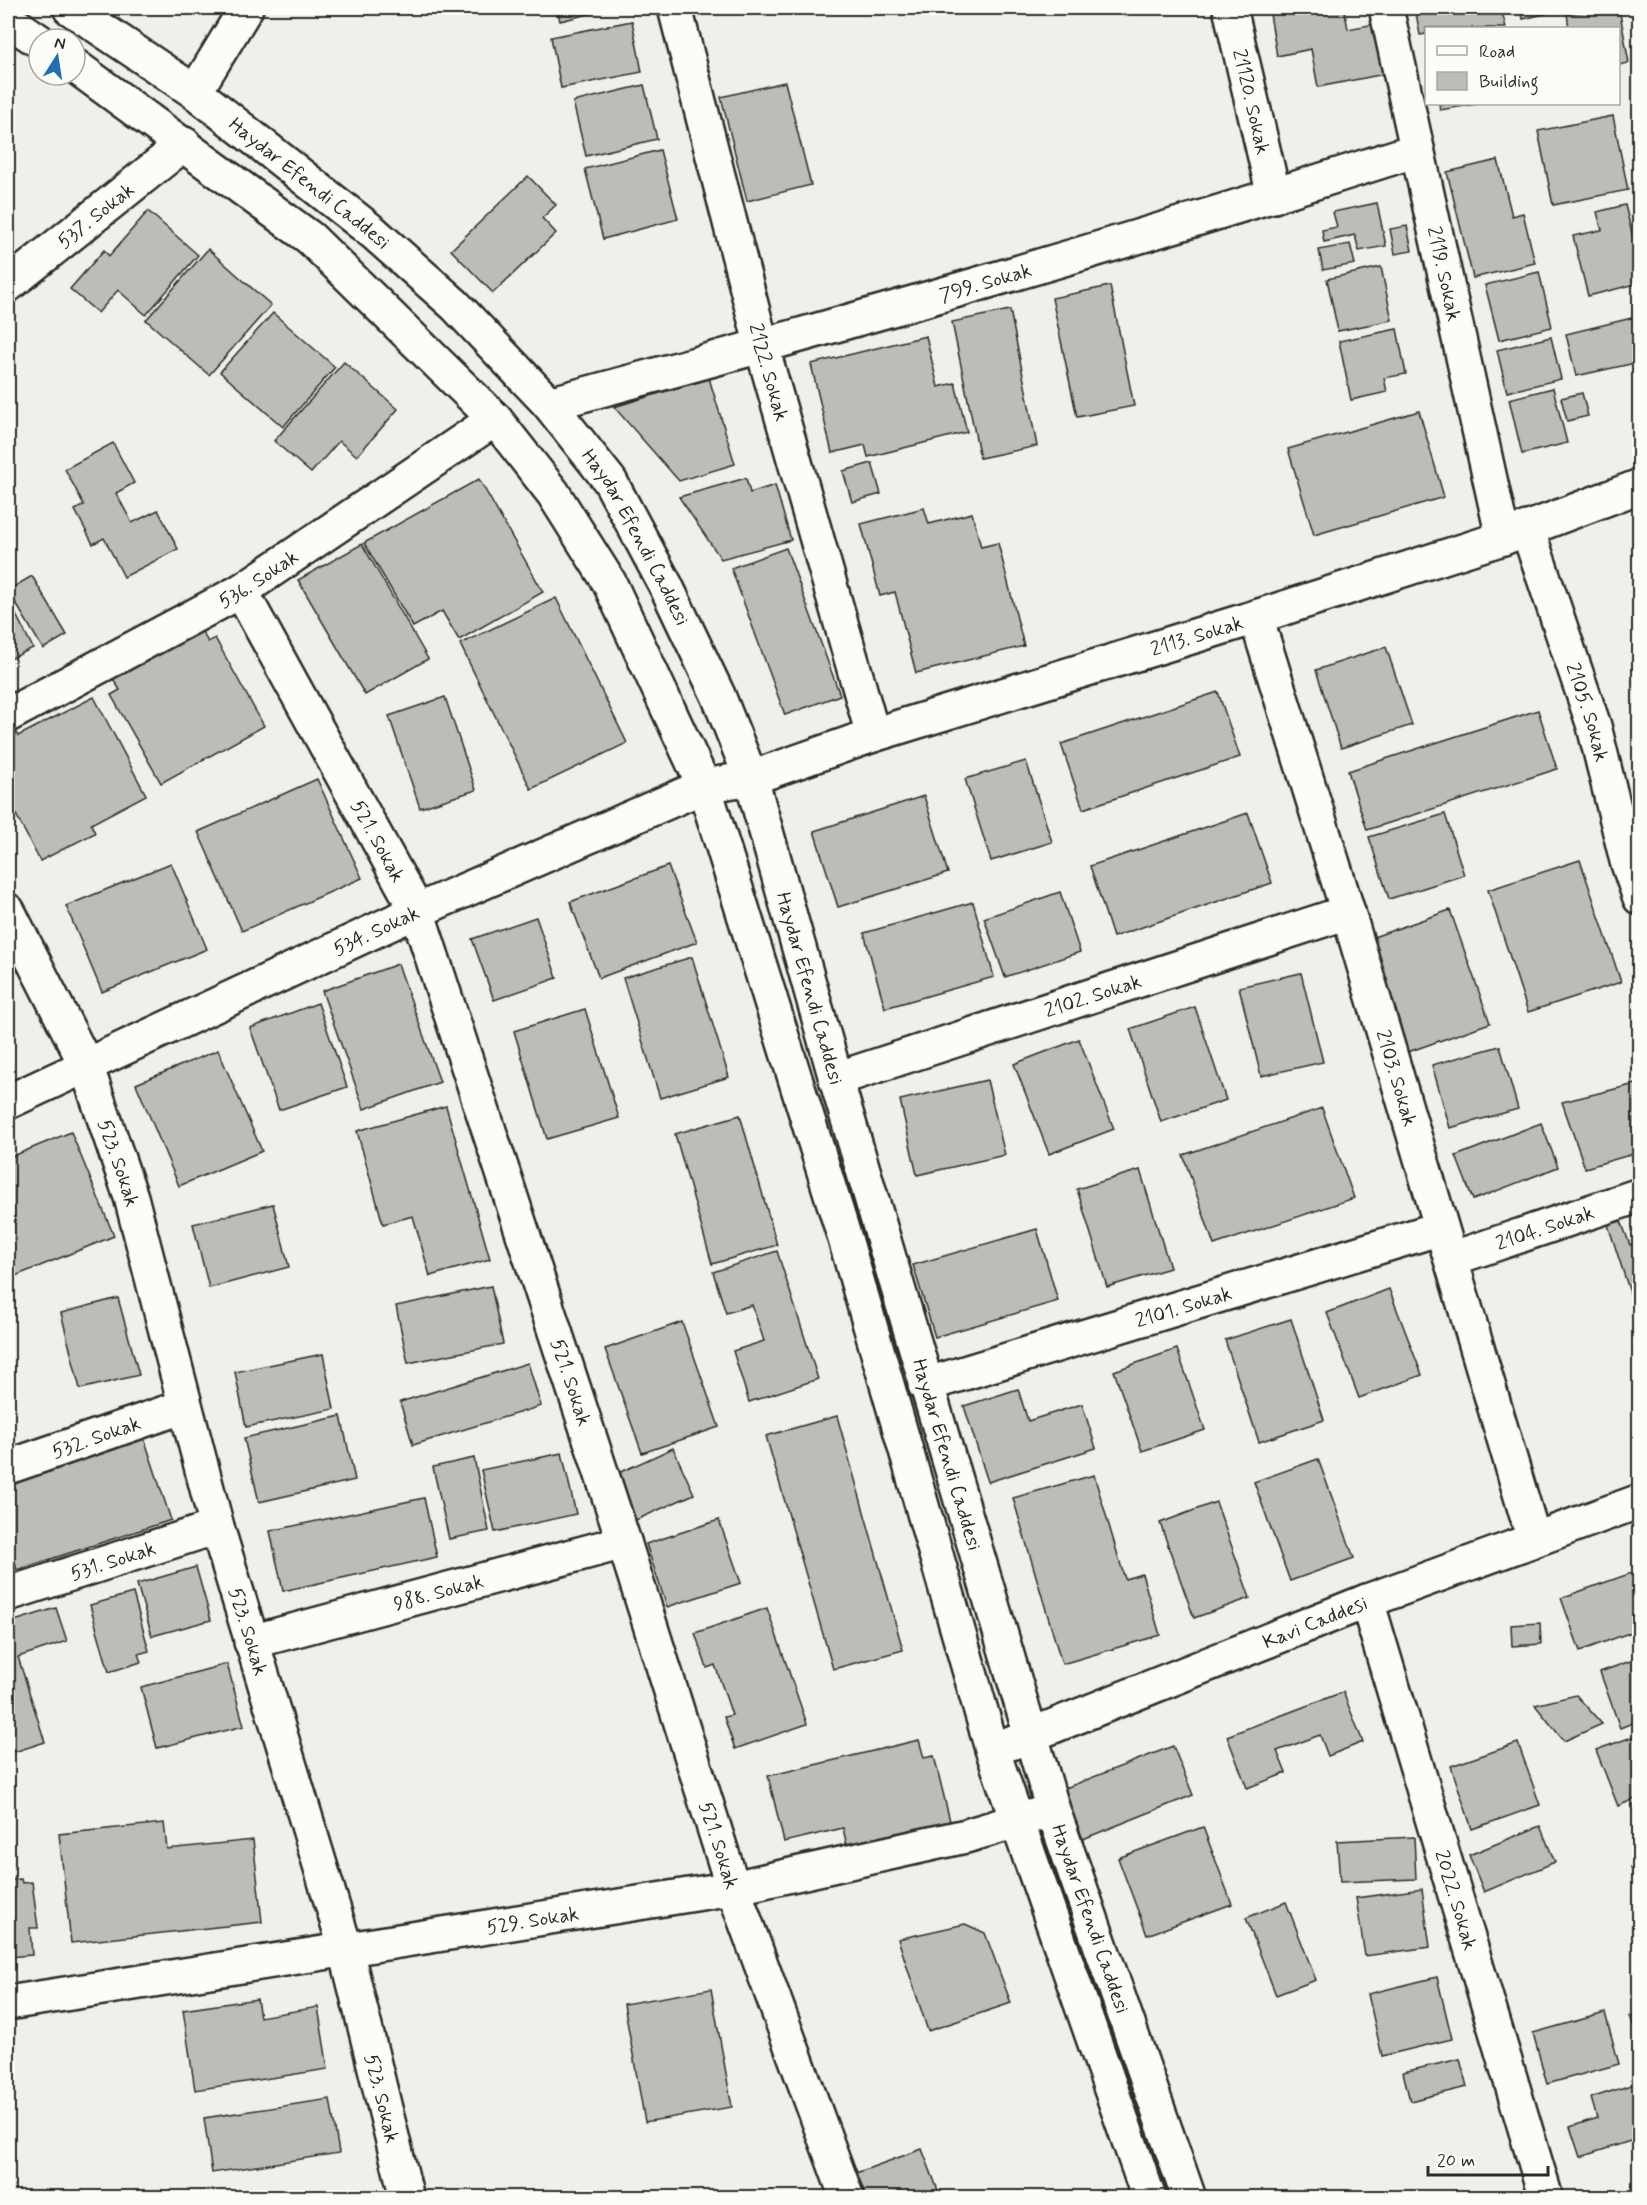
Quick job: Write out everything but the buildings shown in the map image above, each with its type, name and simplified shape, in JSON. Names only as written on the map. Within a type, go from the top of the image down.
[{"type":"street","name":"Haydar Efendi Caddesi","points":[[70,8],[195,92],[382,240],[455,305],[549,404],[615,492],[666,586],[709,675],[751,778],[836,1079],[1053,1810],[1189,2198]]},
{"type":"street","points":[[195,92],[246,8]]},
{"type":"street","name":"2122. Sokak","points":[[675,8],[762,347],[873,735]]},
{"type":"street","name":"21120. Sokak","points":[[1230,8],[1274,196]]},
{"type":"street","name":"2119. Sokak","points":[[1386,8],[1417,150],[1515,533]]},
{"type":"street","points":[[8,20],[27,33]]},
{"type":"street","name":"Haydar Efendi Caddesi","points":[[87,75],[310,238],[495,420],[553,493],[609,582],[704,786],[846,1242],[992,1749],[1015,1821],[1149,2198]]},
{"type":"street","name":"537. Sokak","points":[[8,285],[184,144]]},
{"type":"street","name":"799. Sokak","points":[[549,404],[762,347],[1274,196],[1417,150]]},
{"type":"street","name":"536. Sokak","points":[[8,715],[241,591],[495,420]]},
{"type":"street","name":"2113. Sokak","points":[[751,778],[873,735],[1256,617],[1515,533],[1640,486]]},
{"type":"street","name":"2105. Sokak","points":[[1515,533],[1594,726],[1634,859],[1640,898]]},
{"type":"street","name":"521. Sokak","points":[[241,591],[417,911],[624,1542],[733,1888],[847,2198]]},
{"type":"street","name":"2103. Sokak","points":[[1256,617],[1348,912],[1534,1540]]},
{"type":"street","name":"534. Sokak","points":[[8,1102],[417,911],[704,786],[751,778]]},
{"type":"street","name":"523. Sokak","points":[[8,911],[86,1065],[131,1197],[217,1527],[346,1950],[407,2198]]},
{"type":"street","name":"2102. Sokak","points":[[836,1079],[1348,912]]},
{"type":"street","name":"2104. Sokak","points":[[1451,1259],[1640,1195]]},
{"type":"street","name":"2101. Sokak","points":[[926,1385],[1441,1228]]},
{"type":"street","name":"532. Sokak","points":[[8,1467],[185,1406]]},
{"type":"street","name":"Kavi Caddesi","points":[[992,1749],[1031,1736],[1367,1601],[1640,1501]]},
{"type":"street","name":"531. Sokak","points":[[8,1594],[217,1527]]},
{"type":"street","name":"988. Sokak","points":[[251,1642],[624,1542]]},
{"type":"street","name":"2022. Sokak","points":[[1367,1601],[1546,2198]]},
{"type":"street","name":"529. Sokak","points":[[8,2003],[733,1888],[966,1836],[1053,1810]]}]
